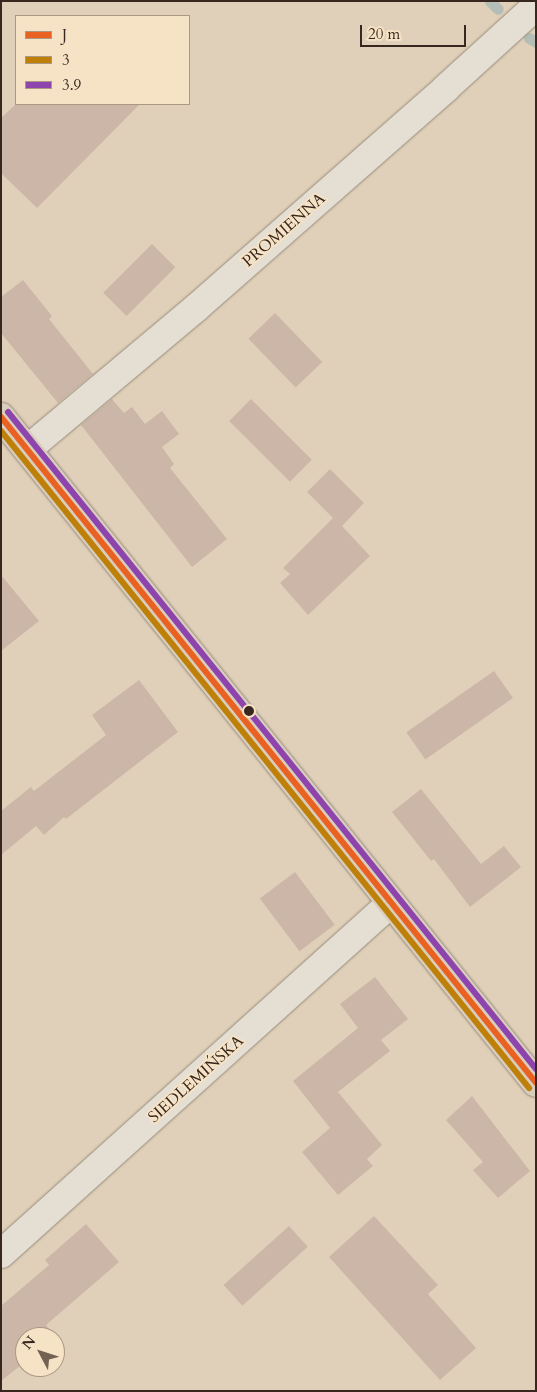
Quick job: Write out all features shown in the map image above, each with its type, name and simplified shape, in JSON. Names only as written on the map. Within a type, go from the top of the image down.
[{"type":"main road","points":[[1,417],[536,1083]]},
{"type":"street","name":"PROMIENNA","points":[[28,450],[196,308],[536,6]]},
{"type":"street","name":"SIEDLEMIŃSKA","points":[[1,1254],[391,903]]},
{"type":"building","points":[[15,105],[139,105],[37,208],[1,173],[1,118]]},
{"type":"building","points":[[152,244],[175,267],[127,316],[103,293]]},
{"type":"building","points":[[23,280],[52,316],[49,319],[93,374],[58,403],[1,333],[1,297]]},
{"type":"building","points":[[275,313],[322,362],[296,388],[248,339]]},
{"type":"building","points":[[112,399],[124,413],[132,407],[145,424],[162,411],[179,434],[162,447],[174,464],[170,468],[227,539],[192,567],[81,425]]},
{"type":"building","points":[[251,399],[312,460],[290,482],[229,421]]},
{"type":"building","points":[[330,469],[364,503],[342,526],[370,556],[308,615],[280,583],[290,574],[283,568],[333,518],[307,492]]},
{"type":"building","points":[[1,575],[39,621],[1,651]]},
{"type":"building","points":[[494,671],[513,698],[425,759],[406,732]]},
{"type":"building","points":[[139,680],[178,732],[66,819],[64,817],[44,835],[36,826],[1,855],[1,811],[31,787],[34,791],[106,735],[92,715]]},
{"type":"building","points":[[421,789],[481,864],[504,846],[521,867],[470,907],[434,859],[431,861],[392,812]]},
{"type":"building","points":[[295,872],[335,925],[300,951],[260,898]]},
{"type":"building","points":[[375,977],[408,1019],[381,1040],[390,1051],[338,1092],[382,1145],[367,1159],[373,1166],[338,1195],[302,1152],[330,1128],[293,1081],[358,1028],[340,1004]]},
{"type":"building","points":[[472,1096],[530,1171],[498,1198],[473,1170],[483,1162],[446,1120]]},
{"type":"building","points":[[374,1216],[438,1285],[428,1294],[476,1348],[440,1380],[329,1257]]},
{"type":"building","points":[[86,1224],[119,1262],[46,1325],[48,1327],[15,1327],[15,1370],[1,1381],[1,1306],[49,1265],[45,1260]]},
{"type":"building","points":[[289,1226],[308,1247],[242,1306],[224,1285]]},
{"type":"waterway","points":[[490,1],[498,9]]},
{"type":"waterway","points":[[529,38],[536,42]]},
{"type":"transit line","name":"3.9","points":[[8,412],[536,1069]]},
{"type":"transit line","name":"J","points":[[1,417],[536,1083]]},
{"type":"transit line","name":"3","points":[[1,431],[529,1088]]}]
